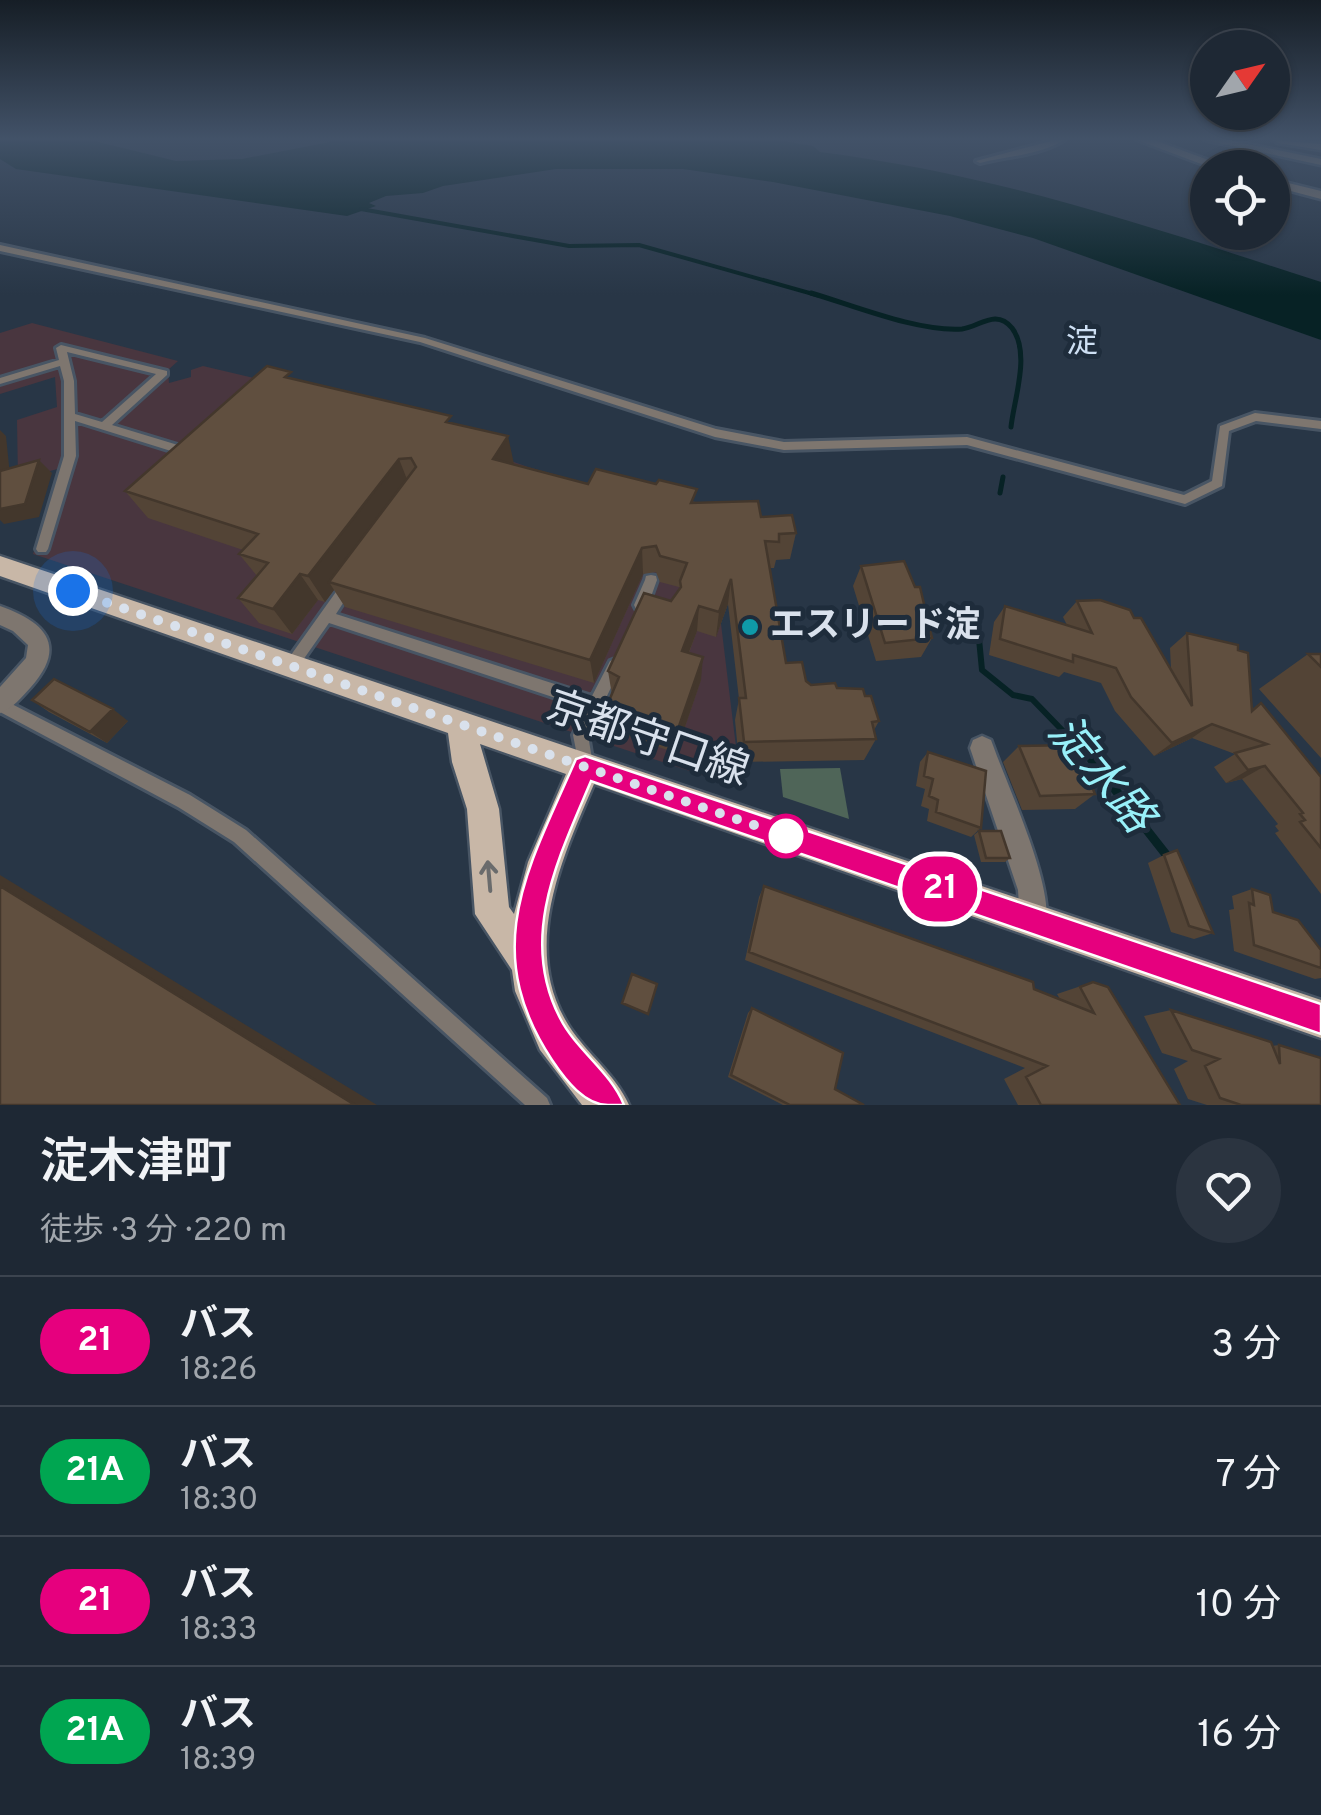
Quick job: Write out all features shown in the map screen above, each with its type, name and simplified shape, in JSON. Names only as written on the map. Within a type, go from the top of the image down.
[{"type":"main road","name":"京都守口線","points":[[0,566],[1321,1019]]},
{"type":"main road","points":[[462,724],[467,762],[483,809],[492,914],[528,961]]},
{"type":"main road","points":[[585,768],[537,878],[528,918],[528,961],[546,1024],[574,1066],[609,1105]]},
{"type":"street","points":[[0,615],[29,626],[38,636],[40,648],[36,665],[0,703]]},
{"type":"street","points":[[982,748],[1032,890],[1034,920]]},
{"type":"lane","points":[[0,248],[422,340],[715,433],[784,446],[966,441],[1185,500],[1218,483],[1224,429],[1255,417],[1321,424]]},
{"type":"lane","points":[[42,550],[70,456],[62,348],[163,373],[104,427]]},
{"type":"lane","points":[[0,382],[65,361]]},
{"type":"lane","points":[[69,416],[199,456]]},
{"type":"lane","points":[[291,666],[355,577]]},
{"type":"lane","points":[[644,609],[651,580]]},
{"type":"lane","points":[[326,616],[595,704],[594,708]]},
{"type":"lane","points":[[585,768],[580,736],[624,645]]},
{"type":"lane","points":[[0,703],[240,836],[540,1105]]},
{"type":"shaded area","points":[[175,192],[427,192],[386,196],[369,203],[376,206],[347,216]]},
{"type":"shaded area","points":[[823,192],[1023,192],[1135,223],[1190,240],[1190,250],[1220,250],[1321,282],[1321,340],[1033,238],[950,216]]},
{"type":"shaded area","points":[[32,323],[178,361],[168,370],[169,383],[191,377],[191,370],[203,366],[313,392],[528,467],[708,517],[741,788],[33,554],[61,468],[18,480],[17,420],[57,407],[55,377],[0,394],[0,333]]},
{"type":"shaded area","points":[[840,768],[849,819],[783,797],[780,769]]},
{"type":"building","points":[[267,366],[291,372],[285,377],[451,416],[446,422],[508,436],[493,459],[588,484],[596,469],[656,484],[659,480],[697,489],[691,503],[758,501],[761,517],[792,515],[796,533],[779,534],[779,542],[765,541],[786,663],[802,662],[806,681],[811,685],[835,683],[837,688],[863,689],[865,696],[871,696],[879,721],[872,722],[876,739],[744,742],[739,698],[746,698],[731,579],[719,612],[699,606],[682,651],[703,657],[677,732],[606,708],[619,677],[608,671],[644,593],[671,601],[681,587],[687,563],[660,556],[656,546],[642,548],[590,660],[329,582],[416,467],[411,458],[399,459],[308,576],[300,574],[273,609],[238,598],[268,563],[239,554],[258,534],[125,491]]},
{"type":"building","points":[[39,460],[25,504],[0,509],[0,471]]},
{"type":"building","points":[[904,561],[915,587],[920,587],[932,638],[885,643],[861,566]]},
{"type":"building","points":[[1100,600],[1141,618],[1192,706],[1187,633],[1238,645],[1238,650],[1248,653],[1252,711],[1261,703],[1321,777],[1321,848],[1300,822],[1305,820],[1300,814],[1303,813],[1265,766],[1248,770],[1235,753],[1267,744],[1212,724],[1172,743],[1131,697],[1116,668],[1073,655],[1073,662],[1000,639],[1005,606],[1092,633],[1077,601]]},
{"type":"building","points":[[1308,654],[1321,654],[1321,667]]},
{"type":"building","points":[[54,679],[113,709],[90,732],[32,700]]},
{"type":"building","points":[[1075,745],[1095,794],[1040,796],[1019,746]]},
{"type":"building","points":[[928,752],[986,771],[981,828],[936,812],[938,800],[929,796],[933,779],[924,776]]},
{"type":"building","points":[[979,831],[1001,831],[1010,858],[986,858]]},
{"type":"building","points":[[1177,850],[1213,933],[1189,926],[1164,855]]},
{"type":"building","points":[[0,886],[355,1105],[0,1105]]},
{"type":"building","points":[[764,886],[1033,982],[1034,989],[1094,1013],[1080,987],[1093,982],[1108,987],[1180,1105],[1041,1105],[1026,1077],[1047,1066],[749,952]]},
{"type":"building","points":[[1252,889],[1270,895],[1273,912],[1298,920],[1321,950],[1321,968],[1254,945],[1249,903],[1254,905]]},
{"type":"building","points":[[632,974],[657,984],[648,1014],[622,1003]]},
{"type":"building","points":[[752,1008],[843,1053],[835,1089],[864,1105],[790,1105],[731,1075]]},
{"type":"building","points":[[1171,1010],[1271,1042],[1280,1064],[1279,1045],[1321,1058],[1321,1105],[1241,1105],[1220,1098],[1205,1066],[1219,1059],[1192,1050]]},
{"type":"waterway","points":[[361,209],[569,246],[639,245],[820,296]]},
{"type":"waterway","points":[[811,293],[886,317],[945,329],[962,329],[994,319],[1006,322],[1018,338],[1021,363],[1011,427]]},
{"type":"waterway","points":[[1000,493],[1003,477]]},
{"type":"waterway","name":"淀水路","points":[[979,639],[982,670],[1013,695],[1032,699],[1092,761]]},
{"type":"waterway","name":"淀水路","points":[[1091,759],[1168,857]]},
{"type":"bus line","name":"21","points":[[608,1105],[574,1066],[546,1024],[528,961],[528,918],[537,878],[585,768],[1321,1019]]},
{"type":"place","name":"エスリード淀","points":[[750,627]]},
{"type":"district","name":"淀","points":[[1082,344]]},
{"type":"route","points":[[73,591],[786,836]]}]
